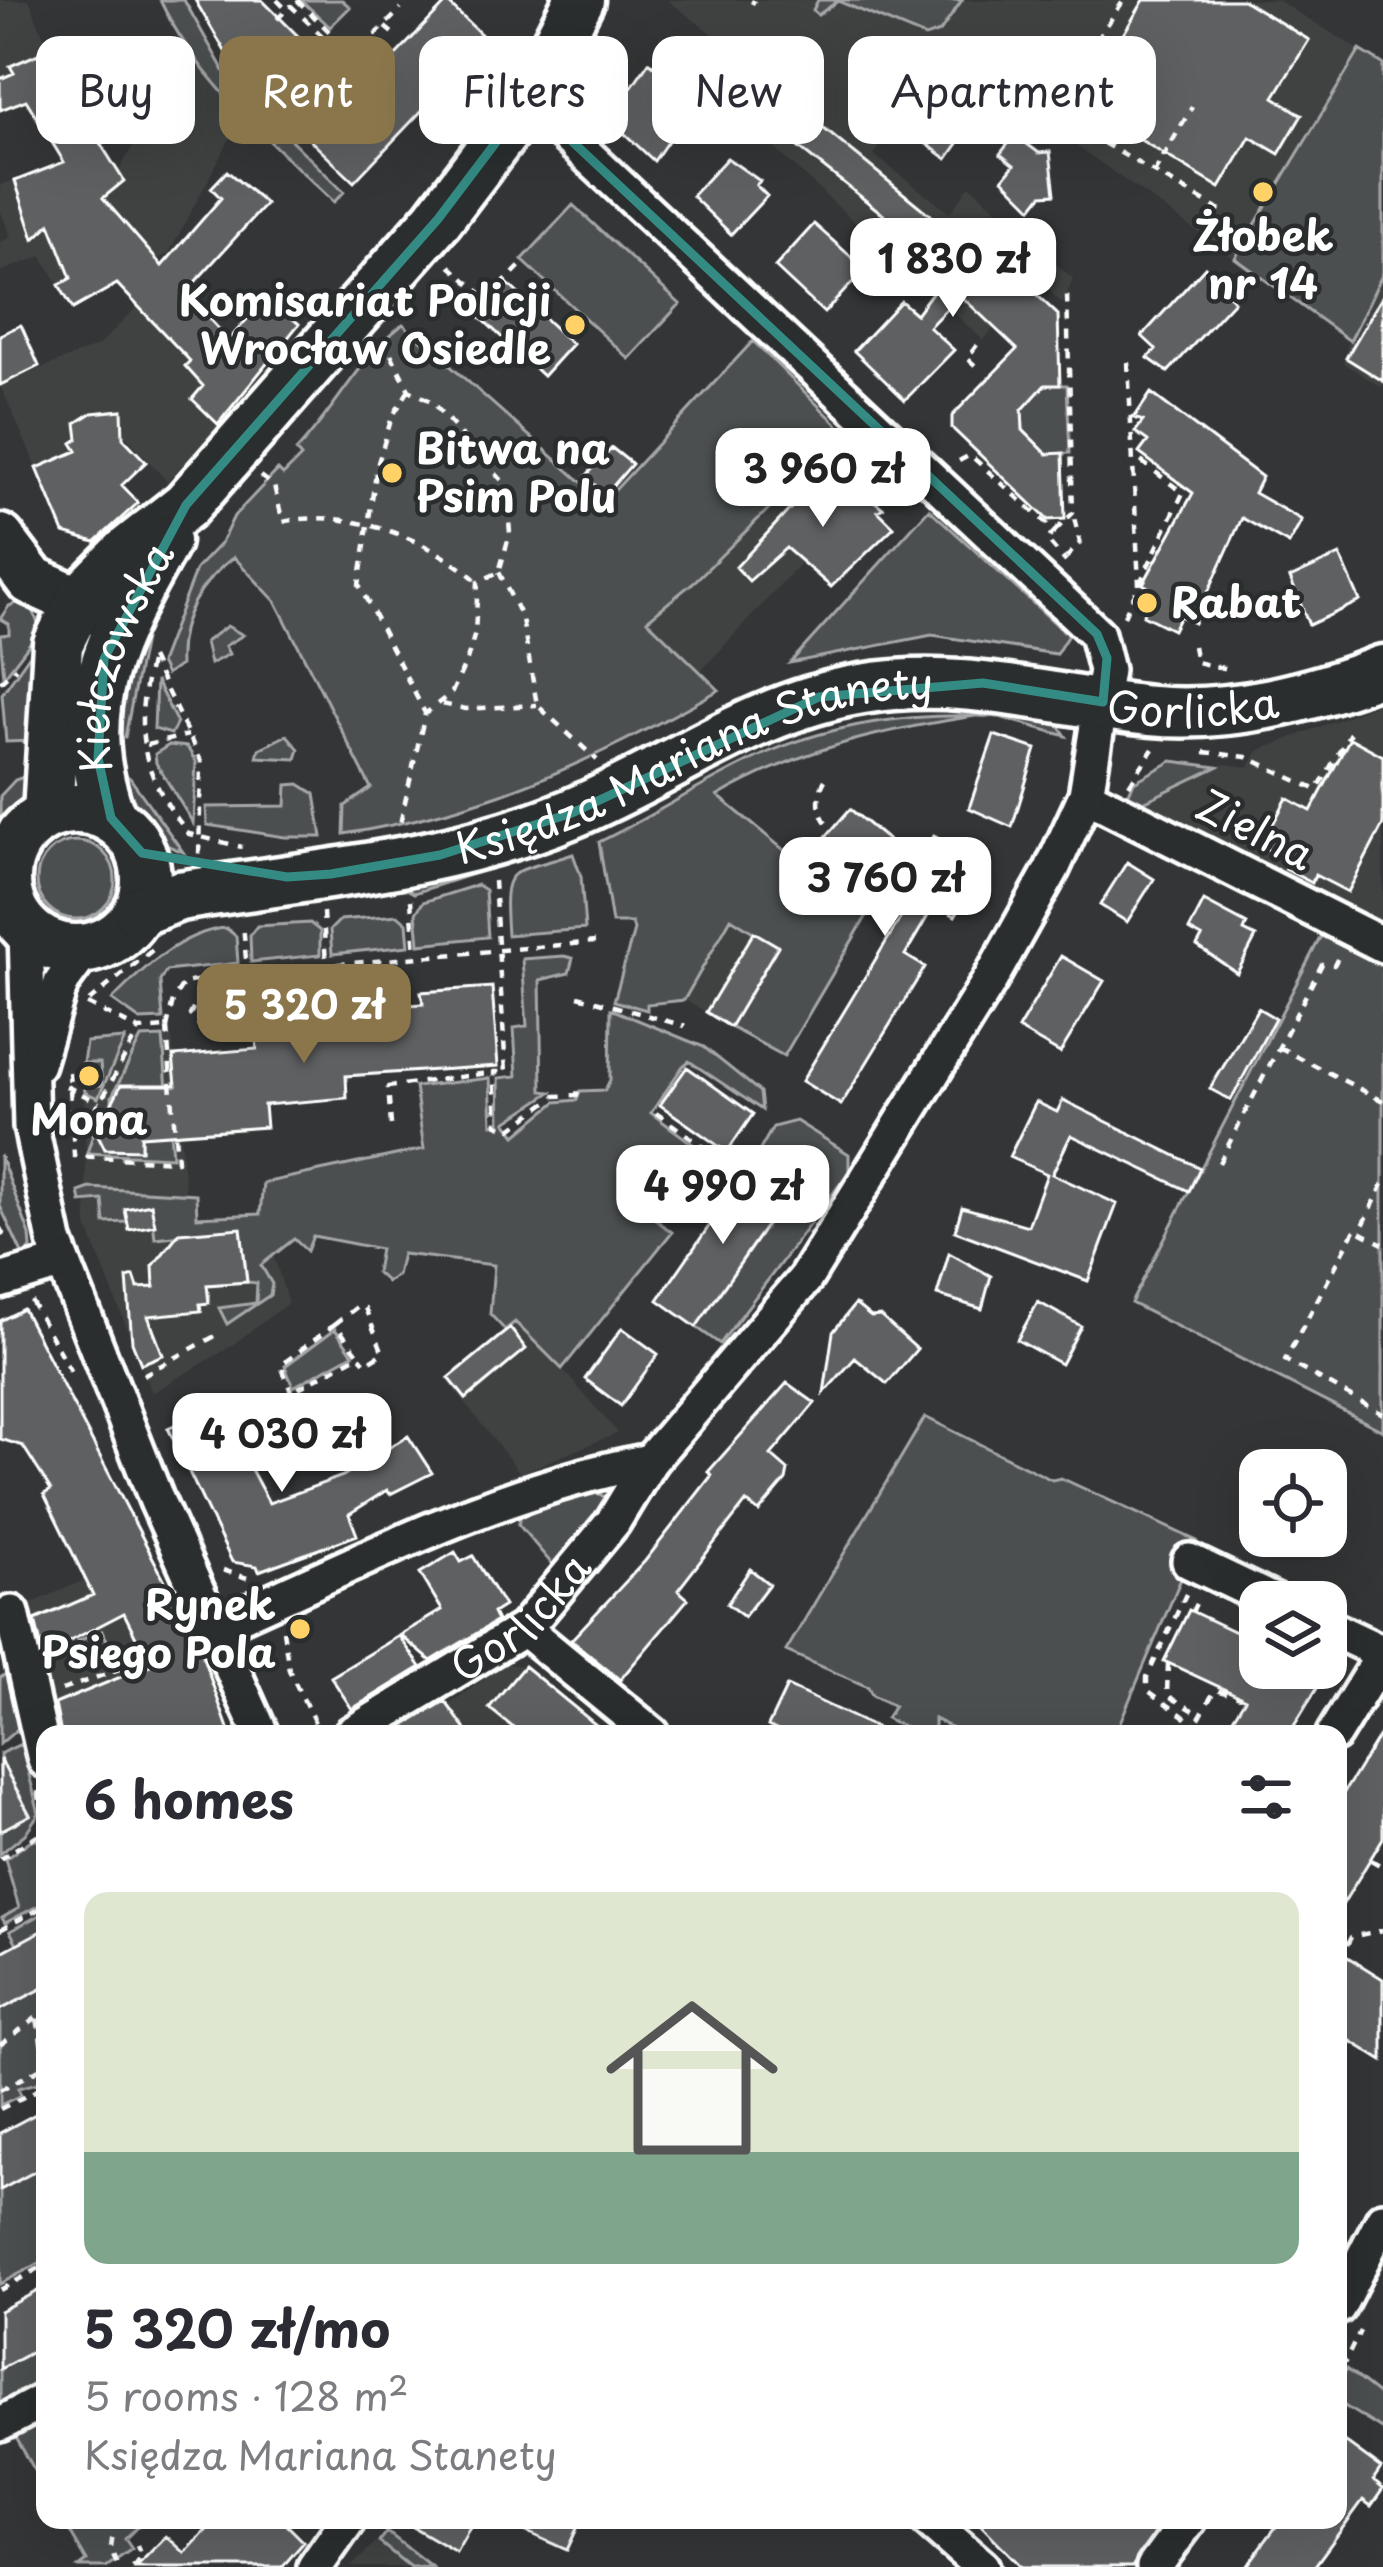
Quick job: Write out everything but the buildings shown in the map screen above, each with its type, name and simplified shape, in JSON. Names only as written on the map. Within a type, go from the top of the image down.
[{"type":"street","name":"Kiełczowska","points":[[561,36],[579,0]]},
{"type":"street","name":"Kiełczowska","points":[[127,835],[98,770],[97,700],[104,659],[126,632],[129,550],[186,505],[438,219],[495,144]]},
{"type":"street","points":[[581,144],[1096,634],[1107,658],[1103,702]]},
{"type":"street","points":[[0,504],[126,632]]},
{"type":"street","points":[[0,539],[31,580],[126,632]]},
{"type":"street","name":"Kiełczowska","points":[[49,814],[58,644],[126,632]]},
{"type":"street","name":"Gorlicka","points":[[368,1725],[524,1630],[613,1522],[650,1461],[805,1279],[880,1165],[1036,899],[1101,801],[1103,702],[1148,711],[1227,711],[1297,698],[1383,670]]},
{"type":"street","name":"Księdza Mariana Stanety","points":[[153,925],[179,896],[440,855],[497,840],[572,813],[770,713],[819,698],[898,684],[983,682],[1103,702]]},
{"type":"street","name":"Zielna","points":[[1101,801],[1383,945]]},
{"type":"street","points":[[13,916],[54,946],[86,949],[153,925],[147,876],[127,835],[84,808],[49,814],[25,830],[5,856],[38,1172],[63,1262],[113,1394],[257,1725]]},
{"type":"street","name":"Księdza Mariana Stanety","points":[[127,835],[287,877]]},
{"type":"street","points":[[29,1094],[61,983],[86,949]]},
{"type":"street","points":[[0,1281],[63,1262]]},
{"type":"street","name":"Gorlicka","points":[[216,1626],[586,1473],[650,1461]]},
{"type":"street","points":[[1190,1571],[1239,1589]]},
{"type":"street","points":[[12,1613],[37,1725]]},
{"type":"street","points":[[524,1630],[641,1725]]},
{"type":"street","points":[[1340,1725],[1383,1654],[1347,1636]]},
{"type":"street","points":[[1347,2289],[1383,2219]]},
{"type":"street","points":[[0,2424],[36,2405]]},
{"type":"street","points":[[315,2567],[341,2529]]},
{"type":"street","points":[[938,2529],[982,2567]]},
{"type":"street","points":[[1154,2567],[1182,2529]]},
{"type":"path","points":[[277,0],[287,10]]},
{"type":"path","points":[[297,0],[334,36]]},
{"type":"path","points":[[1099,36],[1124,0]]},
{"type":"path","points":[[278,19],[291,6],[323,36]]},
{"type":"path","points":[[376,36],[401,10]]},
{"type":"path","points":[[385,27],[398,38]]},
{"type":"path","points":[[1154,173],[1192,106]]},
{"type":"path","points":[[1106,144],[1224,213]]},
{"type":"path","points":[[442,258],[489,300],[524,262]]},
{"type":"path","points":[[1066,558],[1080,543],[1073,513],[1067,294]]},
{"type":"path","points":[[381,332],[409,390],[431,401],[506,485],[510,532],[499,572],[522,619],[537,705],[600,764]]},
{"type":"path","points":[[977,346],[967,358],[978,368]]},
{"type":"path","points":[[1128,362],[1139,585]]},
{"type":"path","points":[[400,832],[425,715],[359,584],[382,449],[392,417],[409,390]]},
{"type":"path","points":[[1116,632],[1183,493],[1132,454]]},
{"type":"path","points":[[262,476],[274,486],[283,522],[331,520],[370,528],[445,554],[478,582]]},
{"type":"path","points":[[1054,531],[1073,513]]},
{"type":"path","points":[[478,582],[499,572]]},
{"type":"path","points":[[425,715],[452,692],[475,633],[478,582]]},
{"type":"path","points":[[126,632],[201,761],[199,838]]},
{"type":"path","points":[[126,632],[150,781],[189,834],[235,843]]},
{"type":"path","points":[[1193,646],[1196,662],[1222,665],[1242,677]]},
{"type":"path","points":[[442,704],[466,709],[537,705]]},
{"type":"path","points":[[1191,751],[1247,757],[1317,790],[1350,733]]},
{"type":"path","points":[[144,745],[188,734]]},
{"type":"path","points":[[1101,801],[1154,747],[1172,749]]},
{"type":"path","points":[[825,780],[819,795],[822,820],[832,830]]},
{"type":"path","points":[[392,1125],[388,1088],[506,1072],[494,875]]},
{"type":"path","points":[[411,900],[416,956]]},
{"type":"path","points":[[323,912],[326,965]]},
{"type":"path","points":[[243,920],[247,972]]},
{"type":"path","points":[[88,1002],[153,925]]},
{"type":"path","points":[[70,1063],[66,1086],[74,1156],[177,1161],[167,1028],[173,1000],[184,982],[247,972],[595,942]]},
{"type":"path","points":[[1219,1163],[1322,964],[1334,964]]},
{"type":"path","points":[[230,975],[235,992],[227,1004],[199,999],[190,1015],[200,1026],[243,1023]]},
{"type":"path","points":[[578,997],[685,1026]]},
{"type":"path","points":[[79,999],[139,1030],[167,1028]]},
{"type":"path","points":[[74,1138],[100,1103],[139,1030]]},
{"type":"path","points":[[1279,1047],[1383,1101]]},
{"type":"path","points":[[494,1072],[497,1124],[504,1130],[555,1096],[577,1095],[578,1088]]},
{"type":"path","points":[[66,1086],[100,1103]]},
{"type":"path","points":[[656,1113],[733,1167]]},
{"type":"path","points":[[1383,1184],[1360,1232],[1383,1244]]},
{"type":"path","points":[[1355,1230],[1285,1360],[1383,1414]]},
{"type":"path","points":[[335,1324],[366,1364],[383,1353],[364,1308],[358,1306],[281,1365],[291,1392],[314,1449],[274,1479],[235,1423],[291,1392],[358,1354]]},
{"type":"path","points":[[113,1394],[219,1334]]},
{"type":"path","points":[[223,1570],[260,1582],[285,1636],[289,1670],[316,1725]]},
{"type":"path","points":[[1190,1571],[1147,1677],[1153,1698],[1196,1725],[1215,1690],[1239,1701],[1240,1697]]},
{"type":"path","points":[[32,1701],[147,1659]]},
{"type":"path","points":[[1168,1663],[1167,1695],[1202,1715]]},
{"type":"path","points":[[0,1859],[36,1836]]},
{"type":"path","points":[[1371,1860],[1383,1867]]},
{"type":"path","points":[[0,1929],[36,1911]]},
{"type":"path","points":[[1347,1944],[1352,1937],[1383,1930]]},
{"type":"path","points":[[0,2045],[36,2019]]},
{"type":"path","points":[[0,2090],[36,2071]]},
{"type":"path","points":[[22,2078],[30,2094]]},
{"type":"path","points":[[0,2109],[36,2091]]},
{"type":"path","points":[[0,2290],[36,2270]]},
{"type":"path","points":[[113,2529],[110,2546],[118,2567]]},
{"type":"path","points":[[133,2567],[141,2556],[137,2546]]},
{"type":"highlighted area","points":[[528,100],[1097,634],[1107,658],[1103,702],[983,683],[819,697],[572,813],[440,855],[331,874],[287,877],[142,853],[111,818],[98,758],[104,659],[186,505],[438,219]]},
{"type":"shaded area","points":[[0,0],[29,0],[44,36],[36,36],[36,87],[0,110]]},
{"type":"shaded area","points":[[160,0],[184,0],[219,62],[219,87],[195,58],[195,36],[180,36]]},
{"type":"shaded area","points":[[301,0],[342,0],[350,7],[330,27]]},
{"type":"shaded area","name":"Żłobek nr 14","points":[[667,0],[1277,0],[1383,64],[1383,388],[1343,363],[1349,340],[1074,144],[1156,144],[1156,36],[848,36],[848,144],[882,144],[874,155],[950,213],[970,185],[1073,279],[1063,304],[1039,281],[983,340],[770,144],[824,144],[824,36],[715,36]]},
{"type":"shaded area","points":[[818,0],[962,0],[940,32],[928,36],[838,1],[818,15],[813,10]]},
{"type":"shaded area","points":[[1360,50],[1383,64],[1383,273],[1350,341],[1235,258]]},
{"type":"shaded area","points":[[195,59],[219,88],[219,144],[227,144],[169,253],[73,309],[42,256],[0,272],[0,242],[11,237],[0,210],[0,185],[33,174],[39,190],[68,206],[120,169],[134,144],[195,144]]},
{"type":"shaded area","points":[[273,144],[295,144],[344,192],[334,202]]},
{"type":"shaded area","points":[[573,205],[680,304],[629,359],[522,260]]},
{"type":"shaded area","points":[[160,284],[256,385],[167,481],[123,433],[37,468],[0,385],[98,346]]},
{"type":"shaded area","points":[[403,324],[604,502],[753,341],[846,433],[695,581],[647,620],[719,690],[538,780],[446,812],[344,834],[345,806],[371,788],[276,602],[234,557],[210,579],[193,604],[183,633],[180,665],[166,675],[160,663],[196,569],[221,543],[234,516],[278,470],[283,475],[301,457],[296,451],[373,353]]},
{"type":"shaded area","points":[[1045,385],[1067,385],[1070,453],[1047,454],[1023,430],[1022,410]]},
{"type":"shaded area","points":[[846,433],[887,470],[700,672],[646,621],[695,581]]},
{"type":"shaded area","points":[[929,509],[1068,635],[1056,654],[932,635],[790,663]]},
{"type":"shaded area","points":[[29,598],[40,630],[4,677],[0,635],[9,634],[9,624],[0,619],[9,606]]},
{"type":"shaded area","points":[[148,619],[125,737],[109,738],[108,721]]},
{"type":"shaded area","points":[[227,626],[243,635],[225,646],[229,654],[210,664],[205,642]]},
{"type":"shaded area","points":[[38,643],[33,741],[6,742],[2,694]]},
{"type":"shaded area","points":[[156,681],[177,723],[171,734],[154,729]]},
{"type":"shaded area","points":[[1383,702],[1383,928],[1137,805],[1224,764],[1249,767],[1258,751]]},
{"type":"shaded area","points":[[975,716],[883,733],[816,752],[718,796],[866,917],[784,1056],[730,1027],[777,947],[731,918],[684,1000],[647,1004],[647,1010],[614,1001],[634,930],[632,923],[612,923],[599,842],[747,762],[803,739],[875,722]]},
{"type":"shaded area","points":[[1001,717],[1058,724],[1066,736]]},
{"type":"shaded area","points":[[287,735],[299,749],[296,759],[257,757],[259,749]]},
{"type":"shaded area","points":[[169,745],[187,747],[196,762],[193,823],[156,763],[155,754]]},
{"type":"shaded area","points":[[1172,761],[1217,767],[1137,805],[1126,799],[1134,782]]},
{"type":"shaded area","points":[[120,771],[183,852],[161,843],[122,800]]},
{"type":"shaded area","points":[[32,774],[22,808],[0,833],[0,796],[15,780]]},
{"type":"shaded area","points":[[299,784],[315,794],[322,837],[285,837],[207,825],[206,807],[286,806],[287,785]]},
{"type":"shaded area","points":[[76,841],[104,852],[115,880],[104,908],[76,919],[48,908],[37,880],[48,852]]},
{"type":"shaded area","points":[[562,841],[565,844],[414,893],[405,888]]},
{"type":"shaded area","points":[[573,854],[581,876],[585,929],[507,935],[506,895],[513,875]]},
{"type":"shaded area","points":[[477,885],[485,890],[488,937],[419,944],[416,913],[423,902]]},
{"type":"shaded area","points":[[398,915],[407,923],[409,946],[332,954],[330,930],[340,920]]},
{"type":"shaded area","points":[[730,918],[778,946],[706,1012],[684,1000]]},
{"type":"shaded area","points":[[310,923],[320,931],[320,955],[251,962],[250,935],[257,926]]},
{"type":"shaded area","points":[[226,928],[236,936],[238,963],[166,971],[160,981],[163,1019],[140,1020],[112,1000],[179,944]]},
{"type":"shaded area","points":[[1323,932],[1383,962],[1383,1431],[1131,1303]]},
{"type":"shaded area","points":[[573,958],[569,973],[540,980],[542,1091],[551,1092],[506,1122],[516,1135],[556,1102],[577,1100],[580,1091],[605,1090],[610,1080],[611,1009],[704,1047],[760,1092],[762,1110],[689,1061],[683,1066],[651,1113],[705,1153],[656,1220],[672,1232],[562,1369],[515,1322],[505,1330],[490,1314],[494,1265],[402,1254],[397,1275],[387,1282],[376,1272],[380,1249],[313,1236],[307,1251],[294,1239],[261,1265],[272,1284],[270,1295],[227,1324],[219,1308],[256,1303],[257,1283],[247,1282],[241,1229],[155,1238],[151,1204],[128,1222],[105,1223],[103,1200],[81,1202],[79,1192],[90,1188],[196,1194],[197,1217],[260,1214],[263,1183],[424,1149],[415,1087],[490,1078],[492,1124],[500,1123],[499,1078],[517,1076],[514,1028],[527,1026],[522,959]]},
{"type":"shaded area","points":[[172,1036],[185,1193],[196,1194],[197,1217],[261,1214],[288,1303],[227,1349],[152,1393],[87,1226],[83,1046]]},
{"type":"shaded area","points":[[163,1037],[172,1157],[87,1153],[97,1122],[103,1122],[97,1133],[105,1149],[141,1149],[142,1086],[112,1105],[112,1096],[141,1038]]},
{"type":"shaded area","points":[[125,1039],[98,1098],[85,1092],[84,1086],[102,1085],[100,1063],[83,1063],[86,1042]]},
{"type":"shaded area","points":[[796,1121],[849,1154],[849,1172],[720,1344],[696,1327],[788,1195],[750,1167],[773,1127]]},
{"type":"shaded area","points":[[0,1155],[30,1235],[31,1248],[24,1258],[0,1206]]},
{"type":"shaded area","points":[[514,1322],[618,1433],[520,1473],[445,1378]]},
{"type":"shaded area","points":[[335,1329],[353,1354],[293,1387],[285,1366]]},
{"type":"shaded area","points":[[925,1417],[1052,1480],[1061,1478],[1197,1541],[1119,1725],[946,1725],[934,1719],[934,1725],[900,1725],[886,1718],[894,1706],[872,1695],[868,1687],[786,1651]]},
{"type":"shaded area","points":[[590,1490],[605,1497],[603,1510],[556,1569],[518,1524],[521,1516]]},
{"type":"shaded area","points":[[87,1579],[124,1613],[174,1725],[36,1725],[36,1762],[5,1615]]},
{"type":"shaded area","points":[[102,1631],[115,1654],[88,1665],[78,1641]]},
{"type":"shaded area","points":[[505,1664],[524,1666],[596,1725],[442,1725],[431,1709],[444,1699],[449,1704]]},
{"type":"shaded area","points":[[10,1671],[20,1727],[0,1744],[0,1678]]},
{"type":"shaded area","points":[[21,1744],[36,1818],[25,1834],[0,1854],[0,1831],[30,1815],[7,1771],[0,1774],[0,1754]]},
{"type":"shaded area","points":[[36,1839],[36,1907],[5,1923],[2,1918],[19,1908],[5,1859]]},
{"type":"shaded area","points":[[36,1917],[36,1943],[17,1944],[10,1931]]},
{"type":"shaded area","points":[[36,1992],[36,2083],[18,2088],[21,2095],[0,2105],[0,2010]]},
{"type":"shaded area","points":[[36,2171],[36,2265],[0,2284],[0,2190]]},
{"type":"shaded area","points":[[36,2350],[36,2398],[0,2418],[0,2369]]},
{"type":"shaded area","points":[[1347,2370],[1383,2398],[1383,2430],[1347,2408]]},
{"type":"shaded area","points":[[36,2414],[36,2472],[11,2429]]},
{"type":"shaded area","points":[[68,2529],[135,2529],[125,2539],[132,2549],[106,2567],[79,2567],[87,2561]]},
{"type":"shaded area","points":[[387,2532],[432,2567],[351,2567]]},
{"type":"shaded area","points":[[387,2532],[432,2567],[410,2567],[379,2542]]},
{"type":"place","name":"Żłobek nr 14","points":[[1263,192]]},
{"type":"place","name":"Komisariat Policji Wrocław Osiedle","points":[[575,325]]},
{"type":"place","name":"Bitwa na Psim Polu","points":[[392,473]]},
{"type":"place","name":"Rabat","points":[[1147,603]]},
{"type":"place","name":"Mona","points":[[89,1076]]},
{"type":"place","name":"Rynek Psiego Pola","points":[[300,1629]]}]
